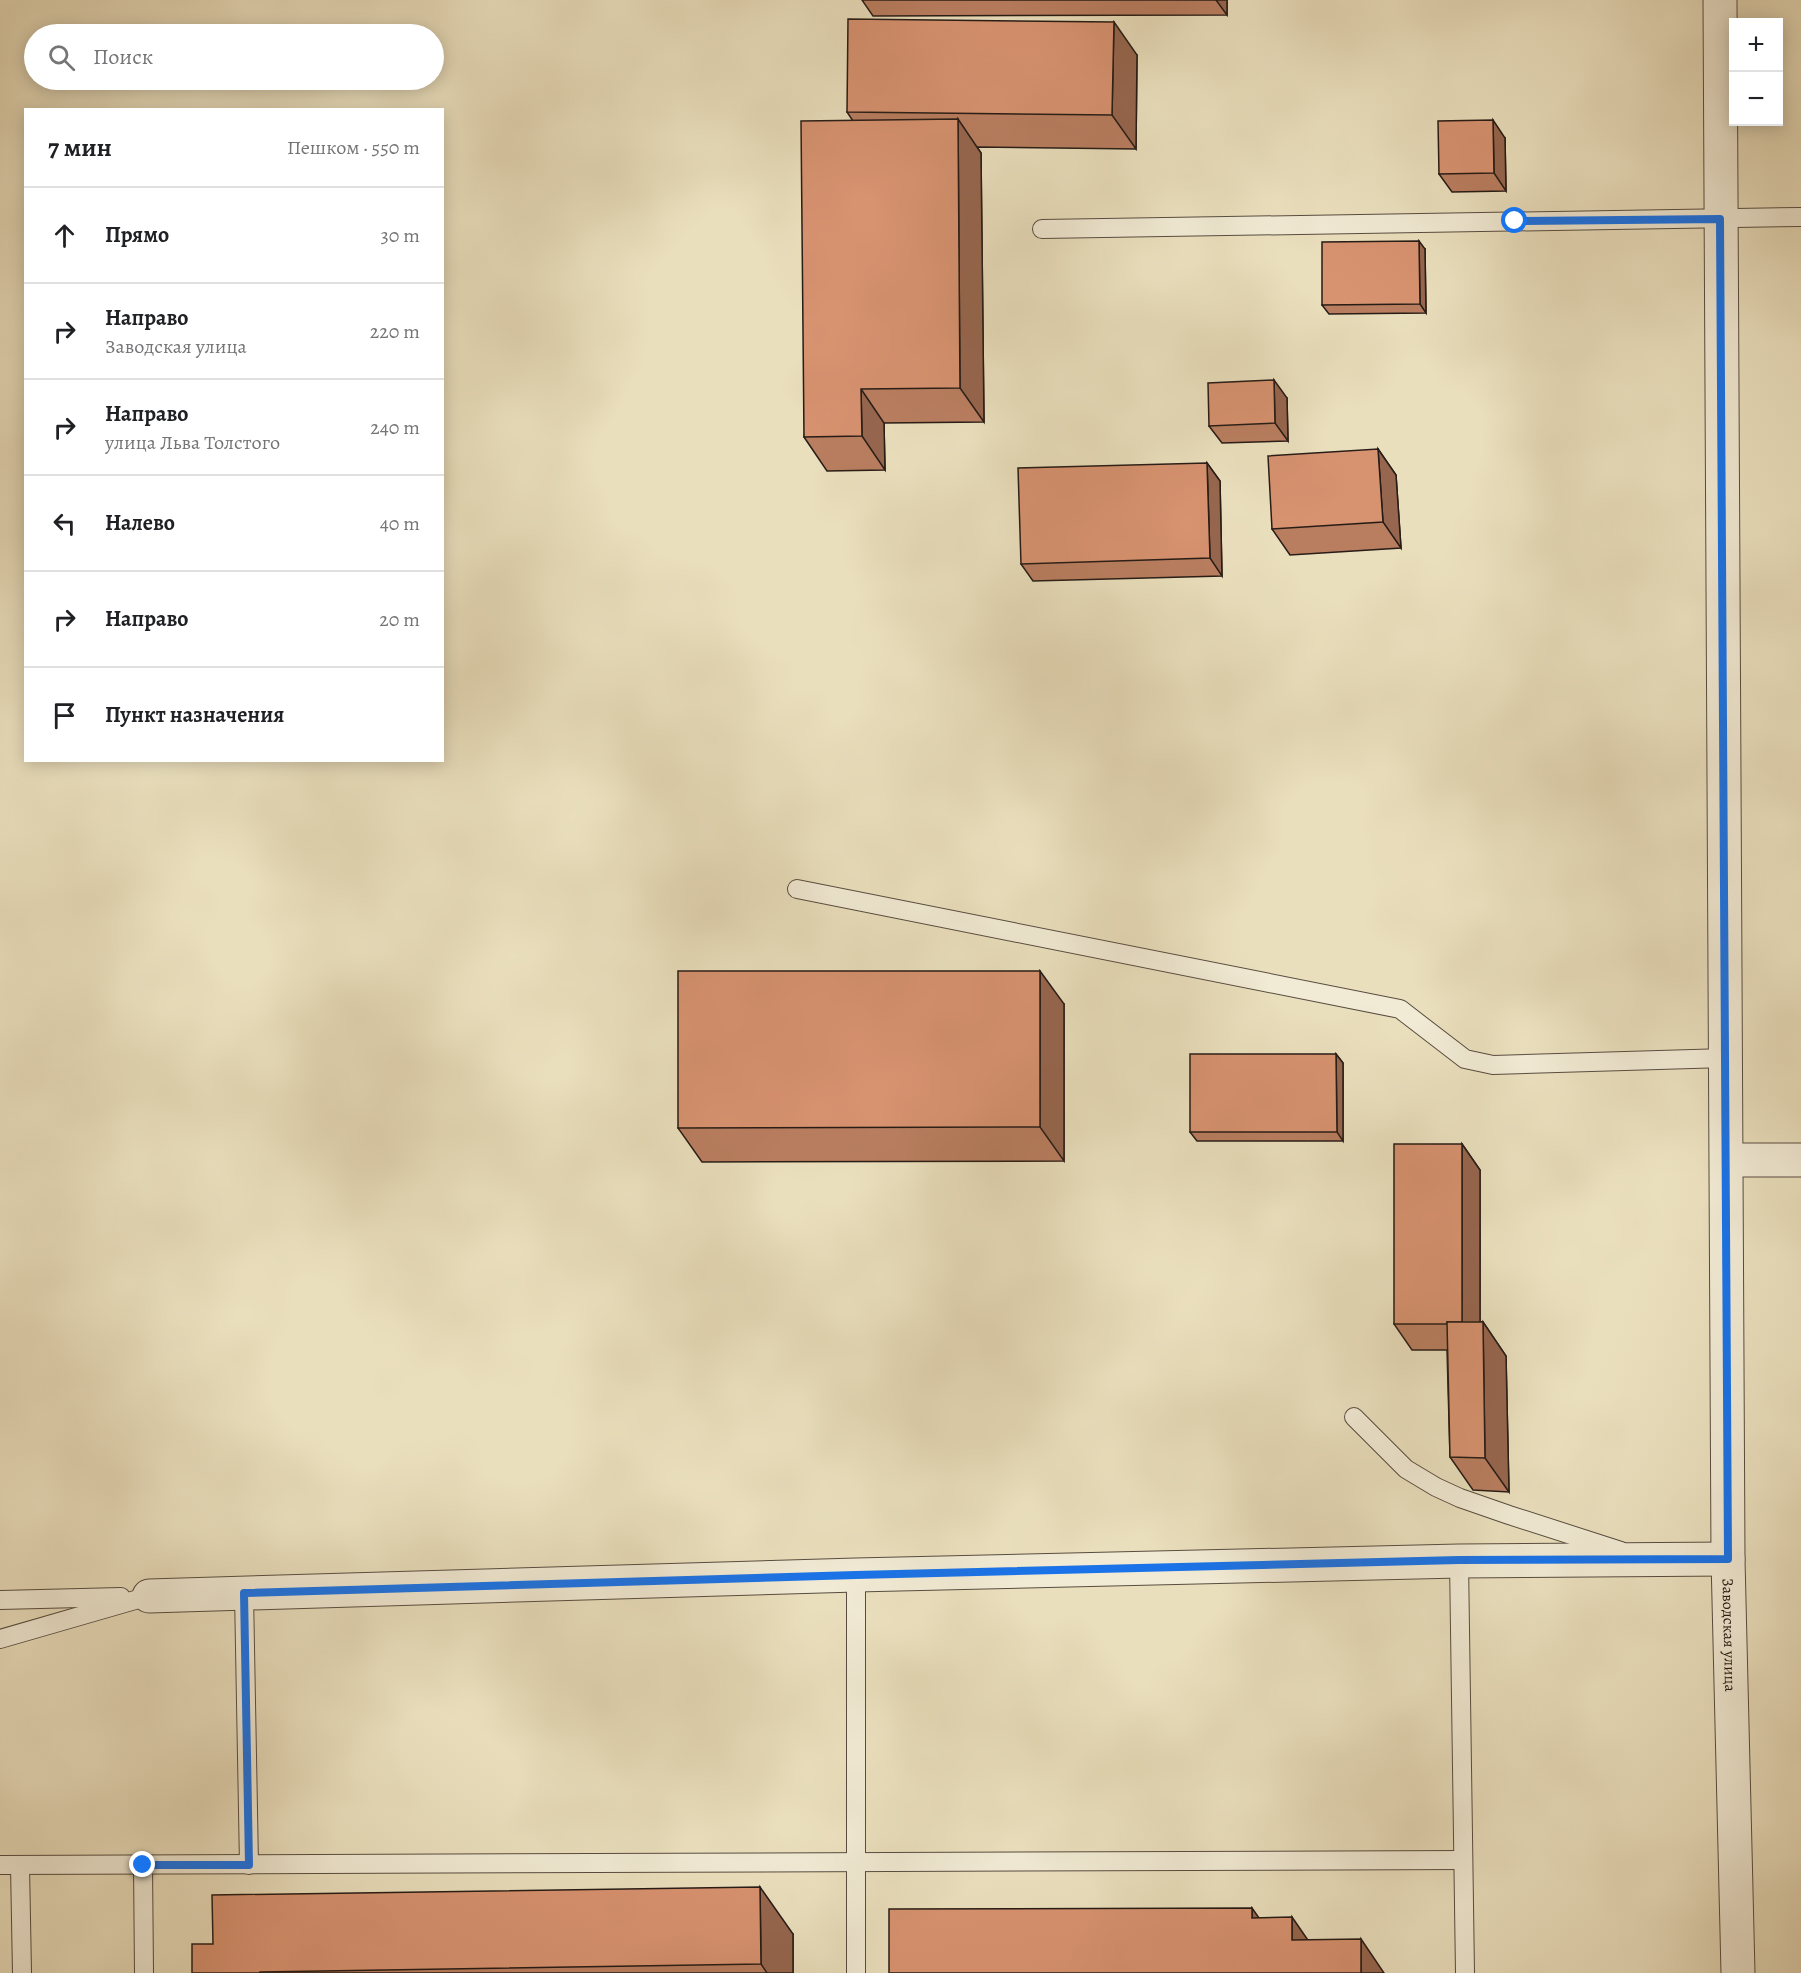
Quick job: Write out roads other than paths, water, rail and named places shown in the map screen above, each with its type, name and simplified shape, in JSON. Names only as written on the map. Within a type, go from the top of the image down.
[{"type":"street","name":"Заводская улица","points":[[1720,0],[1728,1559],[1738,1973]]},
{"type":"street","points":[[1726,1160],[1801,1160]]},
{"type":"street","points":[[149,1596],[1459,1560],[1728,1559]]},
{"type":"lane","points":[[1042,229],[1801,217]]},
{"type":"lane","points":[[796,889],[1400,1009],[1465,1059],[1493,1065],[1726,1058]]},
{"type":"lane","points":[[1354,1417],[1406,1469],[1436,1487],[1509,1515],[1651,1560]]},
{"type":"lane","points":[[1459,1560],[1465,1973]]},
{"type":"lane","points":[[856,1575],[856,1973]]},
{"type":"lane","points":[[244,1593],[249,1865]]},
{"type":"lane","points":[[0,1600],[149,1596]]},
{"type":"lane","points":[[0,1639],[149,1596]]},
{"type":"lane","points":[[0,1865],[1463,1860]]},
{"type":"lane","points":[[20,1865],[22,1973]]},
{"type":"lane","points":[[143,1865],[144,1973]]}]
